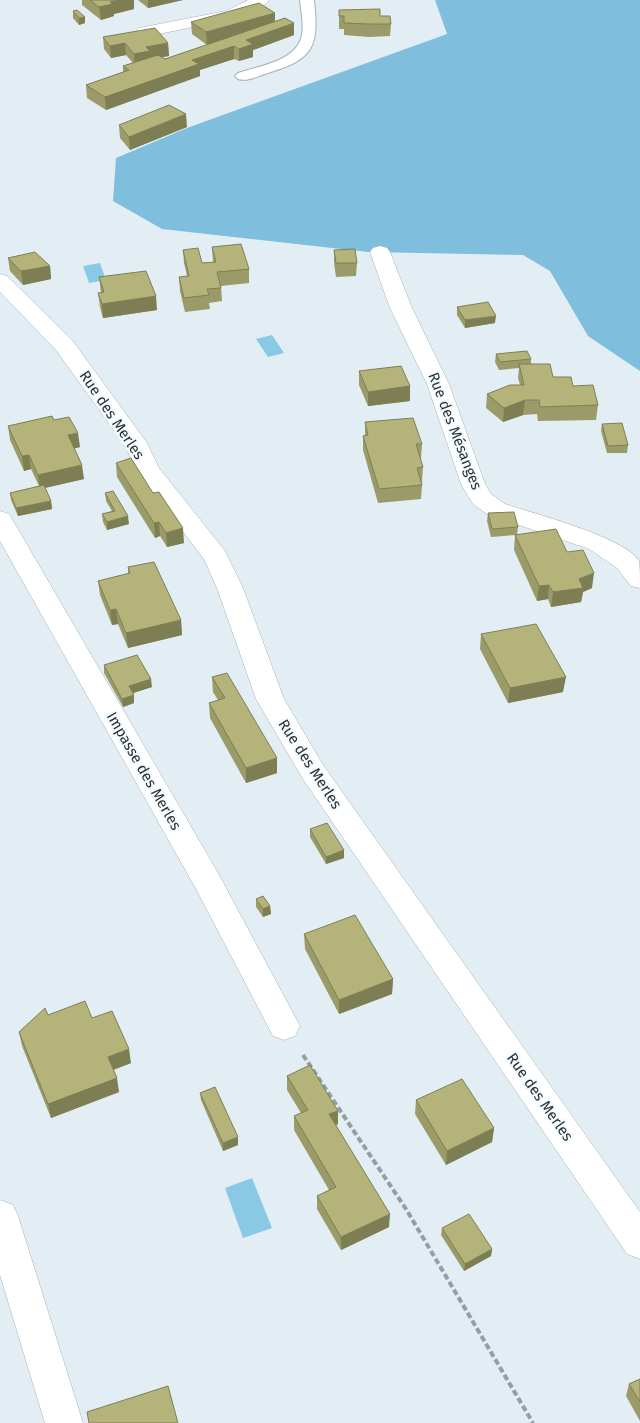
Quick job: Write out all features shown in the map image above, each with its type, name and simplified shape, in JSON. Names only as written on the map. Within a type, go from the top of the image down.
[{"type":"street","points":[[144,32],[231,16],[261,0]]},
{"type":"street","name":"Rue des Mésanges","points":[[380,252],[401,308],[438,384],[473,484],[482,499],[496,509],[598,544],[626,562],[640,580]]},
{"type":"street","name":"Rue des Merles","points":[[0,280],[64,345],[135,443],[148,470],[190,520],[216,557],[230,588],[270,699],[313,772],[640,1242]]},
{"type":"street","name":"Impasse des Merles","points":[[0,519],[207,881],[284,1026]]},
{"type":"street","points":[[0,1216],[64,1423]]},
{"type":"lane","points":[[243,76],[290,59],[301,51],[309,35],[307,0]]},
{"type":"path","points":[[284,1026],[406,1209],[533,1423]]},
{"type":"shaded area","points":[[435,0],[640,0],[640,371],[588,336],[550,271],[523,255],[368,252],[162,229],[113,201],[116,158],[187,128],[447,34]]},
{"type":"shaded area","points":[[100,263],[106,280],[89,283],[83,266]]},
{"type":"shaded area","points":[[272,335],[284,353],[268,357],[256,339]]},
{"type":"shaded area","points":[[252,1178],[272,1228],[243,1238],[225,1188]]},
{"type":"building","points":[[90,0],[119,0],[110,2],[113,4],[99,7]]},
{"type":"building","points":[[259,3],[275,13],[206,32],[191,22]]},
{"type":"building","points":[[380,9],[380,16],[390,16],[391,24],[344,23],[344,16],[339,16],[339,10]]},
{"type":"building","points":[[77,10],[85,17],[79,18],[73,11]]},
{"type":"building","points":[[285,18],[294,23],[246,40],[253,44],[239,49],[234,46],[192,60],[199,64],[105,97],[86,85],[129,70],[123,66],[158,55],[165,59]]},
{"type":"building","points":[[155,28],[168,43],[146,47],[150,51],[134,54],[125,43],[110,46],[103,37]]},
{"type":"building","points":[[169,105],[186,114],[129,137],[119,125]]},
{"type":"building","points":[[241,244],[249,269],[217,272],[221,288],[207,289],[209,295],[184,298],[179,277],[189,276],[183,250],[198,248],[202,263],[216,262],[212,247]]},
{"type":"building","points":[[355,249],[357,263],[336,263],[334,250]]},
{"type":"building","points":[[35,252],[50,266],[21,271],[8,258]]},
{"type":"building","points":[[146,271],[156,296],[102,304],[98,293],[104,292],[99,277]]},
{"type":"building","points":[[488,302],[496,316],[465,320],[457,307]]},
{"type":"building","points":[[527,351],[531,359],[500,362],[496,354]]},
{"type":"building","points":[[519,364],[550,364],[553,377],[571,377],[573,386],[593,385],[598,405],[540,407],[539,400],[525,400],[504,408],[487,394],[510,385],[524,385]]},
{"type":"building","points":[[401,366],[410,386],[368,392],[359,371]]},
{"type":"building","points":[[52,416],[54,420],[69,417],[78,433],[68,435],[82,465],[38,475],[29,455],[22,456],[8,426]]},
{"type":"building","points":[[413,418],[422,444],[416,444],[423,467],[417,468],[422,485],[379,489],[363,436],[368,435],[365,422]]},
{"type":"building","points":[[622,423],[628,445],[608,446],[602,424]]},
{"type":"building","points":[[131,458],[153,493],[159,492],[183,528],[166,533],[159,522],[154,523],[116,463]]},
{"type":"building","points":[[44,485],[51,501],[16,508],[10,493]]},
{"type":"building","points":[[113,491],[128,516],[107,522],[102,514],[115,511],[105,493]]},
{"type":"building","points":[[514,512],[518,527],[492,529],[488,513]]},
{"type":"building","points":[[556,529],[567,552],[583,550],[594,573],[579,579],[583,588],[553,592],[549,585],[539,586],[515,535]]},
{"type":"building","points":[[154,562],[181,620],[126,633],[116,609],[110,610],[98,581],[130,573],[128,567]]},
{"type":"building","points":[[536,624],[566,677],[510,688],[481,634]]},
{"type":"building","points":[[137,655],[151,679],[129,686],[134,695],[122,699],[104,665]]},
{"type":"building","points":[[227,673],[277,758],[246,768],[209,703],[225,698],[212,677]]},
{"type":"building","points":[[327,823],[344,850],[326,857],[310,829]]},
{"type":"building","points":[[263,896],[270,906],[263,909],[256,899]]},
{"type":"building","points":[[355,915],[393,979],[339,1000],[304,934]]},
{"type":"building","points":[[85,1001],[92,1018],[112,1011],[129,1049],[108,1057],[117,1078],[48,1104],[19,1032],[45,1008],[48,1015]]},
{"type":"building","points":[[310,1065],[338,1111],[329,1114],[390,1214],[341,1237],[317,1196],[336,1187],[294,1116],[308,1110],[287,1076]]},
{"type":"building","points":[[462,1079],[494,1128],[447,1151],[416,1100]]},
{"type":"building","points":[[215,1087],[238,1137],[223,1143],[200,1093]]},
{"type":"building","points":[[469,1214],[492,1249],[465,1264],[442,1228]]},
{"type":"building","points":[[640,1379],[640,1402],[629,1384]]},
{"type":"building","points":[[168,1386],[178,1423],[89,1423],[87,1412]]}]
